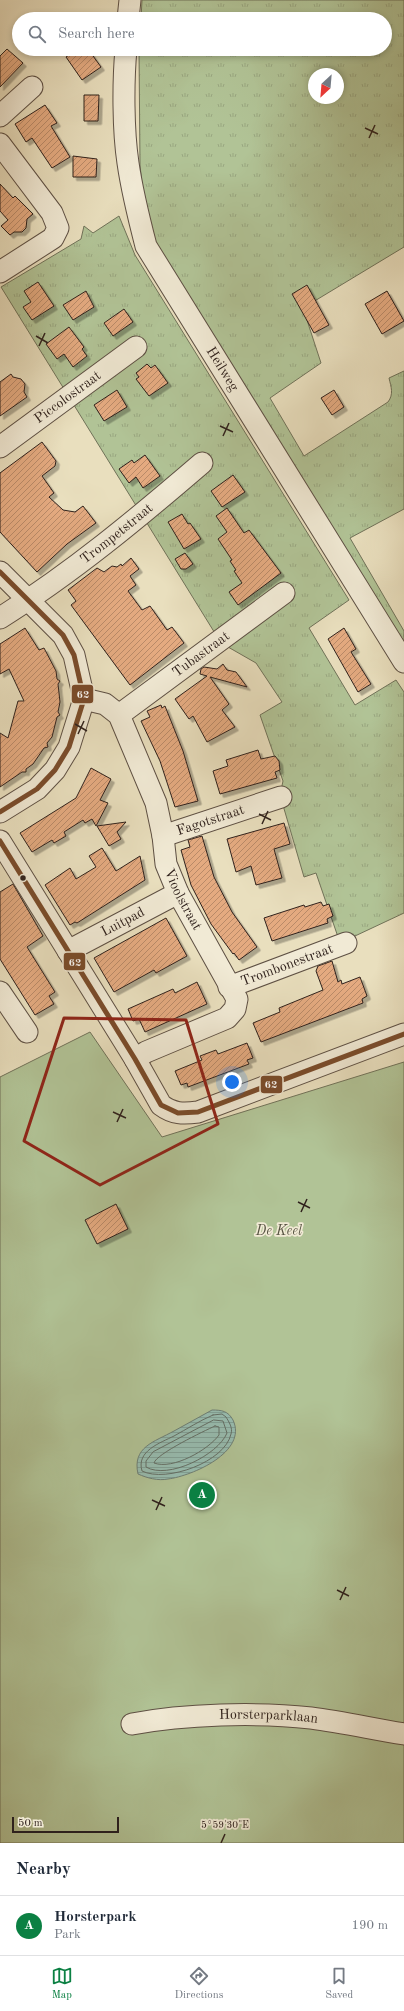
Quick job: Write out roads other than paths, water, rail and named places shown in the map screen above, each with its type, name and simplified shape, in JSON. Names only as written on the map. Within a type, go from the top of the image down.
[{"type":"street","points":[[129,12],[130,0]]},
{"type":"street","name":"Heilweg","points":[[125,56],[124,72],[128,160],[135,203],[146,246],[404,662]]},
{"type":"street","points":[[0,116],[32,87]]},
{"type":"street","points":[[0,144],[52,213],[58,228],[53,238],[0,272]]},
{"type":"street","name":"Piccolostraat","points":[[0,447],[136,347]]},
{"type":"street","name":"Trompetstraat","points":[[0,618],[29,600],[146,512],[202,463]]},
{"type":"street","points":[[0,572],[29,600],[66,641],[74,655],[84,699],[69,747],[55,770],[37,789],[0,812]]},
{"type":"street","name":"Tubastraat","points":[[119,715],[284,593]]},
{"type":"street","points":[[84,699],[105,704],[119,715]]},
{"type":"street","name":"Vioolstraat","points":[[119,715],[156,803],[163,836],[166,864],[178,893],[236,999],[235,1009],[227,1018],[140,1056]]},
{"type":"street","name":"Fagotstraat","points":[[163,836],[281,797]]},
{"type":"street","points":[[0,841],[75,946],[140,1056],[161,1105],[168,1110],[179,1114],[198,1112],[404,1034]]},
{"type":"street","name":"Luitpad","points":[[75,946],[178,893]]},
{"type":"street","name":"Trombonestraat","points":[[229,987],[346,943]]},
{"type":"street","points":[[0,992],[27,1032]]},
{"type":"street","name":"Horsterparklaan","points":[[132,1724],[161,1718],[254,1715],[310,1718],[404,1734]]},
{"type":"water","points":[[212,1410],[224,1412],[233,1420],[235,1432],[233,1442],[225,1452],[203,1467],[178,1477],[164,1480],[149,1478],[138,1474],[138,1457],[146,1446]]},
{"type":"place","name":"Horsterpark","points":[[202,1495]]},
{"type":"park label","name":"De Keel","points":[[279,1231]]}]
